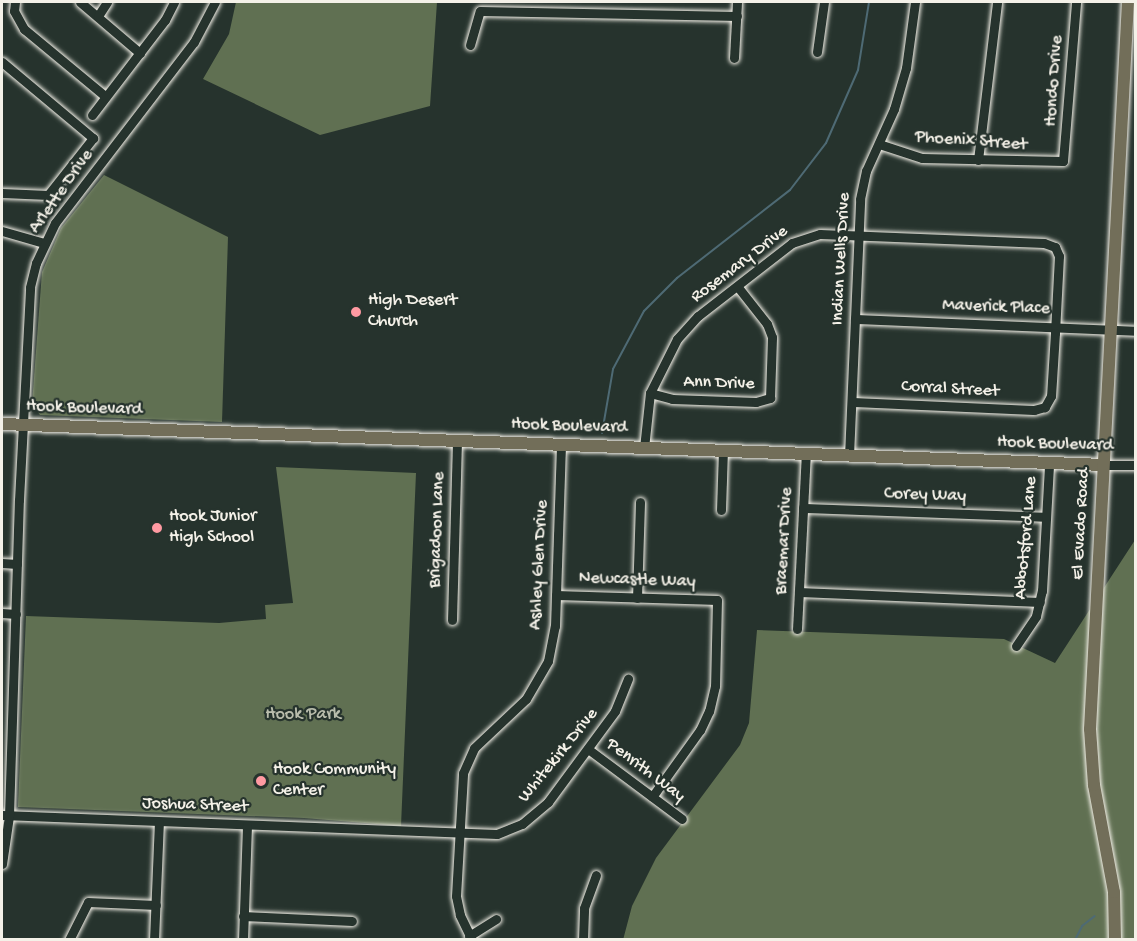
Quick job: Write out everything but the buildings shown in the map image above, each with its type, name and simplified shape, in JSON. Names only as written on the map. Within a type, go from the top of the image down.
[{"type":"main road","name":"El Evado Road","points":[[1116,939],[1114,892],[1090,744],[1128,2]]},
{"type":"main road","name":"Hook Boulevard","points":[[2,424],[1103,465]]},
{"type":"street","points":[[15,2],[14,11],[24,29],[105,96]]},
{"type":"street","points":[[80,2],[140,52]]},
{"type":"street","points":[[98,16],[106,2]]},
{"type":"street","points":[[92,115],[140,52],[174,2]]},
{"type":"street","name":"Arlette Drive","points":[[2,864],[16,614],[30,287],[44,243],[194,42],[214,2]]},
{"type":"street","points":[[566,2],[566,13]]},
{"type":"street","points":[[734,57],[737,2]]},
{"type":"street","points":[[817,52],[824,2]]},
{"type":"street","name":"Indian Wells Drive","points":[[849,456],[858,236],[864,180],[906,68],[915,2]]},
{"type":"street","points":[[978,160],[997,2]]},
{"type":"street","name":"Hondo Drive","points":[[1063,161],[1067,148],[1076,2]]},
{"type":"street","points":[[470,45],[480,11],[737,16]]},
{"type":"street","points":[[2,62],[93,138],[48,195],[2,193]]},
{"type":"street","name":"Phoenix Street","points":[[879,144],[922,158],[1063,161]]},
{"type":"street","points":[[2,231],[44,243]]},
{"type":"street","name":"Rosemary Drive","points":[[644,447],[650,393],[677,339],[698,316],[806,237],[858,236],[1044,243],[1055,247],[1059,256],[1055,327]]},
{"type":"street","name":"Ann Drive","points":[[650,393],[672,399],[756,402],[770,398],[772,337],[766,324],[737,286]]},
{"type":"street","name":"Maverick Place","points":[[855,319],[1136,331]]},
{"type":"street","name":"Corral Street","points":[[852,402],[1034,410],[1045,407],[1051,396],[1055,327]]},
{"type":"street","name":"Brigadoon Lane","points":[[452,620],[457,441]]},
{"type":"street","name":"Ashley Glen Drive","points":[[471,938],[456,896],[459,835],[467,761],[485,735],[513,713],[540,678],[553,641],[561,444]]},
{"type":"street","points":[[721,510],[723,451]]},
{"type":"street","name":"Braemar Drive","points":[[797,629],[806,454]]},
{"type":"street","name":"Abbotsford Lane","points":[[1016,646],[1036,616],[1040,602],[1049,464]]},
{"type":"street","name":"Hook Boulevard","points":[[1103,465],[1136,465]]},
{"type":"street","points":[[637,598],[640,502]]},
{"type":"street","name":"Corey Way","points":[[803,508],[1046,517]]},
{"type":"street","points":[[2,563],[17,564]]},
{"type":"street","points":[[799,592],[1040,602]]},
{"type":"street","name":"Newcastle Way","points":[[556,595],[717,600],[715,686],[709,711],[700,730],[652,797]]},
{"type":"street","points":[[2,613],[16,614]]},
{"type":"street","name":"Whitekirk Drive","points":[[459,835],[497,834],[522,824],[548,802],[615,711],[628,679]]},
{"type":"street","name":"Penrith Way","points":[[588,749],[682,819]]},
{"type":"street","name":"Joshua Street","points":[[5,815],[459,835]]},
{"type":"street","points":[[154,939],[159,822]]},
{"type":"street","points":[[243,939],[247,825]]},
{"type":"street","points":[[583,939],[584,908],[596,875]]},
{"type":"street","points":[[69,939],[88,902],[156,905]]},
{"type":"street","points":[[243,916],[352,921]]},
{"type":"street","points":[[471,938],[496,919]]},
{"type":"green space","points":[[236,2],[437,2],[430,106],[320,135],[203,79],[229,34]]},
{"type":"green space","points":[[104,175],[228,237],[222,422],[40,415],[32,404],[42,272],[61,228]]},
{"type":"green space","name":"Hook Park","points":[[276,467],[416,473],[401,826],[304,818],[18,807],[26,616],[219,623],[266,619],[265,605],[293,603]]},
{"type":"green space","points":[[1135,540],[1135,939],[623,940],[632,906],[656,858],[740,745],[749,723],[757,630],[1004,639],[1055,663]]},
{"type":"waterway","points":[[602,433],[613,369],[644,311],[677,278],[790,190],[826,143],[858,70],[869,2]]},
{"type":"waterway","points":[[1075,940],[1082,926],[1095,916]]},
{"type":"place","name":"High Desert Church","points":[[356,312]]},
{"type":"place","name":"Hook Junior High School","points":[[157,528]]},
{"type":"place","name":"Hook Community Center","points":[[261,781]]}]
